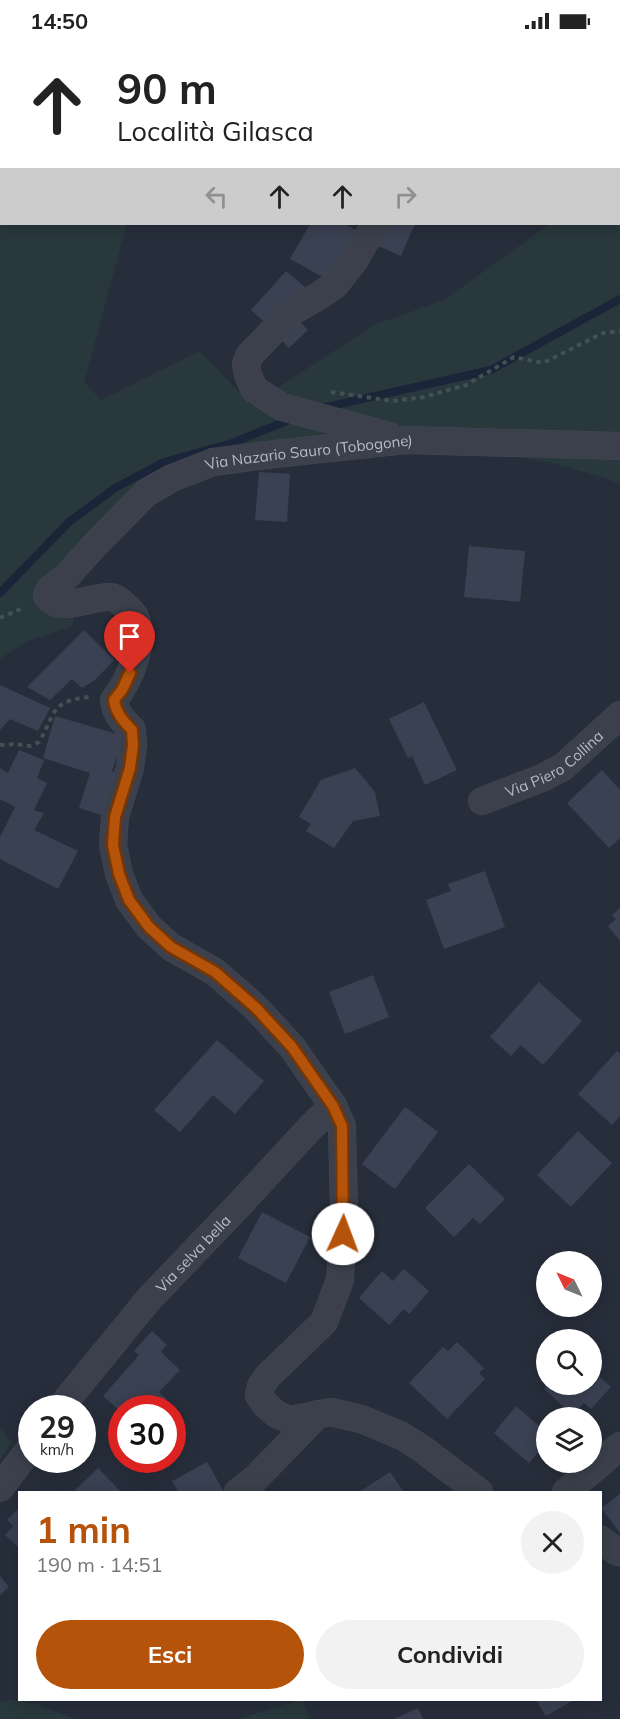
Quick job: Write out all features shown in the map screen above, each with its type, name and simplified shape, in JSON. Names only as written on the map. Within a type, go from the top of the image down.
[{"type":"street","points":[[374,225],[354,261],[335,285],[291,312],[249,356],[246,364],[254,389],[282,407],[405,440]]},
{"type":"street","name":"Via Nazario Sauro (Tobogone)","points":[[114,700],[122,690],[137,653],[139,632],[135,616],[118,599],[110,597],[81,603],[56,604],[51,602],[47,596],[50,589],[67,576],[146,493],[172,478],[213,462],[405,440],[620,446]]},
{"type":"street","points":[[114,700],[115,708],[132,730],[130,768],[115,817],[113,845],[119,874],[129,900],[149,927],[171,947],[215,972],[256,1008],[292,1047],[333,1106],[342,1126],[344,1212],[340,1280],[324,1322],[267,1377],[261,1386],[259,1395],[276,1414],[290,1419],[331,1412],[362,1419],[402,1436],[478,1491]]},
{"type":"street","name":"Via Piero Collina","points":[[482,801],[542,778],[563,767],[620,715]]},
{"type":"street","name":"Via selva bella","points":[[71,1395],[149,1299],[333,1106]]},
{"type":"street","points":[[239,1491],[254,1480],[318,1414]]},
{"type":"street","points":[[567,1491],[620,1446]]},
{"type":"street","points":[[0,1488],[18,1464]]},
{"type":"path","points":[[320,389],[393,401],[424,397],[466,385],[514,357],[543,363],[603,333],[620,331]]},
{"type":"path","points":[[0,745],[30,746],[39,742],[55,709],[66,701],[88,697],[114,700]]},
{"type":"shaded area","points":[[0,225],[127,225],[84,382],[101,400],[200,351],[251,405],[374,325],[444,300],[549,225],[620,225],[620,484],[553,463],[499,454],[455,456],[423,453],[350,440],[208,460],[66,573],[73,609],[73,626],[27,641],[0,659]]},
{"type":"shaded area","points":[[0,1427],[12,1442],[0,1459]]},
{"type":"shaded area","points":[[0,1701],[21,1701],[75,1719],[0,1719]]},
{"type":"shaded area","points":[[302,1701],[310,1719],[239,1719]]},
{"type":"building","points":[[309,225],[346,225],[360,232],[332,282],[290,259]]},
{"type":"building","points":[[383,225],[415,225],[401,256],[374,244]]},
{"type":"building","points":[[286,271],[306,288],[271,328],[251,310]]},
{"type":"building","points":[[294,316],[308,330],[289,348],[275,334]]},
{"type":"building","points":[[259,472],[290,474],[287,522],[255,520]]},
{"type":"building","points":[[469,546],[525,551],[520,602],[464,597]]},
{"type":"building","points":[[84,630],[114,660],[95,680],[82,688],[72,679],[50,700],[27,687]]},
{"type":"building","points":[[0,685],[50,708],[38,731],[10,719],[0,730]]},
{"type":"building","points":[[424,702],[457,770],[425,785],[412,756],[408,758],[389,719]]},
{"type":"building","points":[[55,716],[124,736],[112,771],[119,773],[105,816],[79,808],[90,773],[43,758]]},
{"type":"building","points":[[19,750],[44,760],[37,778],[47,783],[34,810],[44,813],[34,830],[78,851],[58,889],[0,859],[0,837],[15,807],[0,799],[0,768],[8,773]]},
{"type":"building","points":[[355,768],[375,792],[380,816],[353,821],[334,848],[306,831],[311,824],[299,817],[321,780]]},
{"type":"building","points":[[602,770],[620,790],[620,838],[609,848],[567,803]]},
{"type":"building","points":[[485,871],[505,927],[444,949],[426,900],[451,891],[448,884]]},
{"type":"building","points":[[620,908],[620,941],[608,926],[616,919],[612,915]]},
{"type":"building","points":[[373,975],[389,1017],[345,1034],[329,992]]},
{"type":"building","points":[[539,982],[582,1021],[543,1065],[521,1045],[511,1056],[490,1037]]},
{"type":"building","points":[[217,1040],[264,1081],[235,1114],[213,1095],[180,1132],[154,1110]]},
{"type":"building","points":[[617,1051],[620,1054],[620,1116],[612,1125],[578,1094]]},
{"type":"building","points":[[405,1107],[438,1132],[395,1189],[362,1164]]},
{"type":"building","points":[[578,1131],[612,1163],[571,1207],[537,1175]]},
{"type":"building","points":[[469,1164],[505,1199],[480,1224],[473,1218],[454,1237],[425,1208]]},
{"type":"building","points":[[262,1212],[310,1237],[286,1283],[238,1258]]},
{"type":"building","points":[[404,1269],[429,1291],[409,1314],[404,1309],[389,1325],[359,1298],[382,1271],[393,1281]]},
{"type":"building","points":[[152,1331],[167,1345],[161,1352],[180,1370],[159,1392],[162,1395],[108,1395],[108,1400],[103,1396],[139,1355],[134,1351]]},
{"type":"building","points":[[457,1342],[484,1368],[479,1373],[485,1379],[447,1419],[409,1383],[443,1347],[448,1351]]},
{"type":"building","points":[[602,1379],[611,1387],[593,1407],[584,1403],[580,1407],[564,1407],[551,1395],[602,1395]]},
{"type":"building","points":[[516,1406],[536,1423],[536,1455],[529,1463],[494,1433]]},
{"type":"building","points":[[207,1462],[223,1491],[178,1491],[172,1481]]},
{"type":"building","points":[[98,1468],[120,1491],[74,1491],[93,1473],[96,1473]]},
{"type":"building","points":[[390,1472],[403,1491],[361,1491]]},
{"type":"building","points":[[620,1494],[620,1533],[602,1509]]},
{"type":"building","points":[[18,1509],[18,1547],[5,1535],[13,1526],[7,1520]]},
{"type":"building","points":[[0,1576],[9,1587],[0,1595]]},
{"type":"building","points":[[537,1701],[572,1701],[546,1716]]},
{"type":"building","points":[[418,1708],[423,1719],[394,1719]]},
{"type":"waterway","points":[[322,408],[491,370],[620,299]]},
{"type":"waterway","points":[[0,593],[69,522],[115,488],[164,462],[232,443],[294,418]]},
{"type":"route","points":[[130,673],[114,700],[115,708],[132,730],[133,745],[130,768],[115,817],[113,845],[119,874],[129,900],[149,927],[171,947],[215,972],[256,1008],[292,1047],[333,1106],[342,1126],[343,1234]]}]
